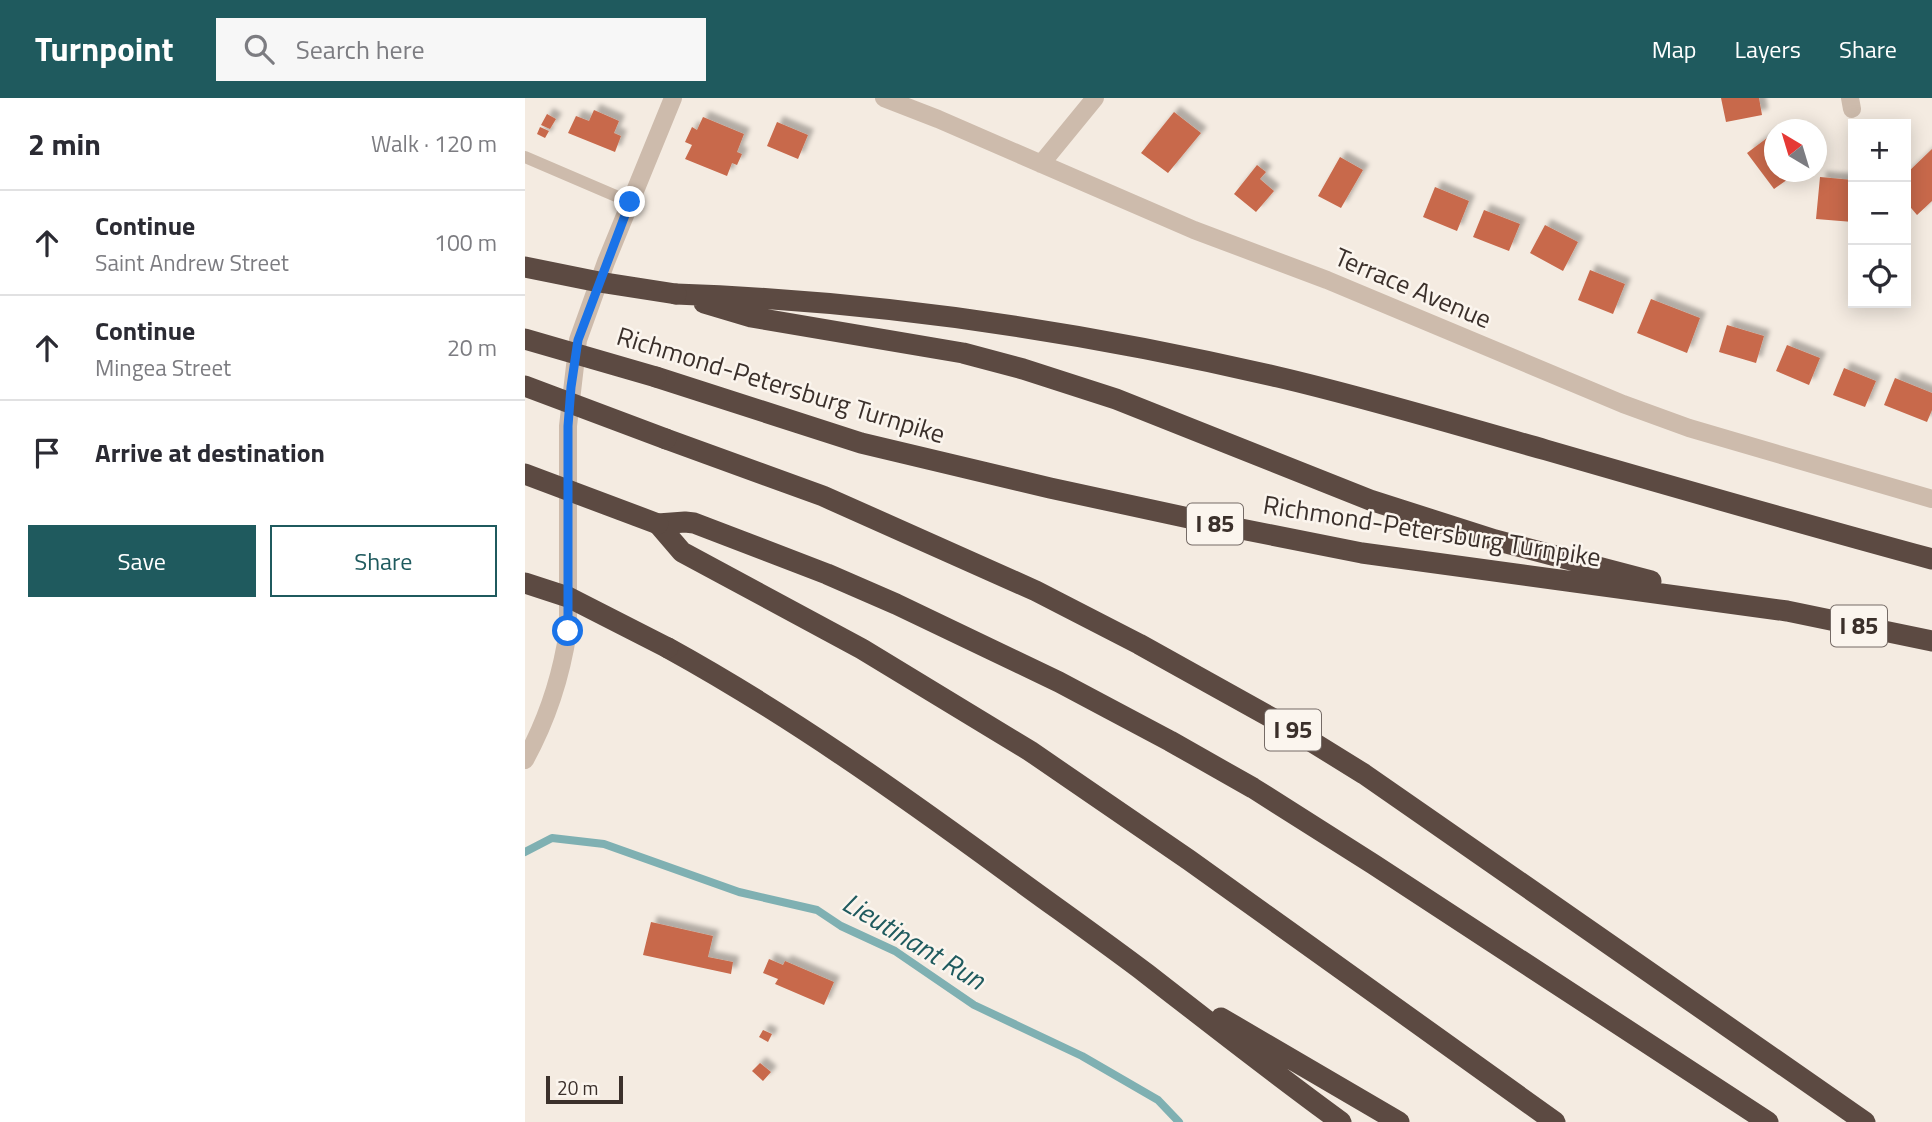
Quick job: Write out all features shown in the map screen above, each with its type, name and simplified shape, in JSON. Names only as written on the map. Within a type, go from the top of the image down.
[{"type":"highway","points":[[525,267],[676,294],[755,297],[918,314],[1052,331],[1145,348],[1279,377],[1396,407],[1932,559]]},
{"type":"highway","points":[[676,294],[751,317],[963,353],[1023,369],[1116,399],[1370,500],[1495,540],[1666,585],[1787,611]]},
{"type":"highway","name":"Richmond-Petersburg Turnpike","points":[[525,339],[656,377],[861,443],[1221,525],[1362,553],[1787,611],[1932,641]]},
{"type":"highway","name":"I 95","points":[[525,386],[823,496],[1037,591],[1139,643],[1288,727],[1364,774],[1865,1122]]},
{"type":"highway","name":"I 95","points":[[525,474],[658,524],[694,523],[827,574],[1046,676],[1253,788],[1768,1122]]},
{"type":"highway","points":[[658,524],[681,552],[862,649],[1030,751],[1189,860],[1555,1122]]},
{"type":"highway","points":[[525,583],[568,597],[668,648],[725,679],[834,748],[1144,972],[1341,1122]]},
{"type":"highway","points":[[1144,972],[1399,1122]]},
{"type":"street","points":[[525,760],[532,734],[555,694],[568,631],[568,426],[578,340],[606,262],[673,98]]},
{"type":"street","name":"Terrace Avenue","points":[[884,98],[1194,230],[1327,280],[1623,404],[1689,428],[1932,499]]},
{"type":"street","points":[[1041,164],[1094,98]]},
{"type":"lane","points":[[525,157],[630,202]]},
{"type":"building","points":[[1721,98],[1759,98],[1762,115],[1726,122]]},
{"type":"building","points":[[594,110],[619,121],[614,133],[621,136],[615,152],[568,133],[576,116],[589,121]]},
{"type":"building","points":[[1174,112],[1201,133],[1168,173],[1141,153]]},
{"type":"building","points":[[547,114],[556,119],[550,129],[541,125]]},
{"type":"building","points":[[703,117],[744,134],[737,152],[742,154],[737,165],[732,163],[727,176],[685,159],[692,145],[685,142],[692,127],[697,130]]},
{"type":"building","points":[[777,122],[808,135],[798,159],[767,146]]},
{"type":"building","points":[[540,127],[549,131],[545,138],[537,134]]},
{"type":"building","points":[[1764,140],[1764,176],[1747,153]]},
{"type":"building","points":[[1932,149],[1932,201],[1917,215],[1911,208],[1911,169]]},
{"type":"building","points":[[1340,157],[1363,170],[1341,208],[1318,196]]},
{"type":"building","points":[[1257,165],[1266,172],[1260,179],[1274,191],[1256,212],[1234,194]]},
{"type":"building","points":[[1827,178],[1848,180],[1848,222],[1816,219],[1820,182],[1827,182]]},
{"type":"building","points":[[1769,182],[1784,182],[1774,189]]},
{"type":"building","points":[[1435,187],[1469,201],[1457,231],[1423,217]]},
{"type":"building","points":[[1484,210],[1520,224],[1509,251],[1473,237]]},
{"type":"building","points":[[1545,225],[1578,242],[1563,271],[1530,253]]},
{"type":"building","points":[[1590,270],[1625,284],[1613,314],[1578,300]]},
{"type":"building","points":[[1651,299],[1700,318],[1687,353],[1637,333]]},
{"type":"building","points":[[1727,325],[1764,336],[1756,363],[1719,352]]},
{"type":"building","points":[[1787,345],[1820,358],[1809,385],[1776,371]]},
{"type":"building","points":[[1844,368],[1876,381],[1865,407],[1833,395]]},
{"type":"building","points":[[1895,378],[1932,393],[1932,410],[1927,422],[1884,405]]},
{"type":"building","points":[[651,922],[713,936],[708,957],[733,962],[731,974],[643,955]]},
{"type":"building","points":[[769,959],[783,965],[785,961],[834,982],[824,1005],[775,984],[778,979],[763,973]]},
{"type":"building","points":[[763,1030],[772,1034],[768,1042],[759,1037]]},
{"type":"building","points":[[760,1063],[771,1072],[763,1081],[752,1071]]},
{"type":"waterway","name":"Lieutinant Run","points":[[525,852],[552,838],[604,844],[739,892],[817,910],[841,926],[895,951],[974,1005],[1082,1056],[1158,1100],[1179,1122]]},
{"type":"route","points":[[568,631],[568,426],[571,387],[578,340],[630,202]]}]
